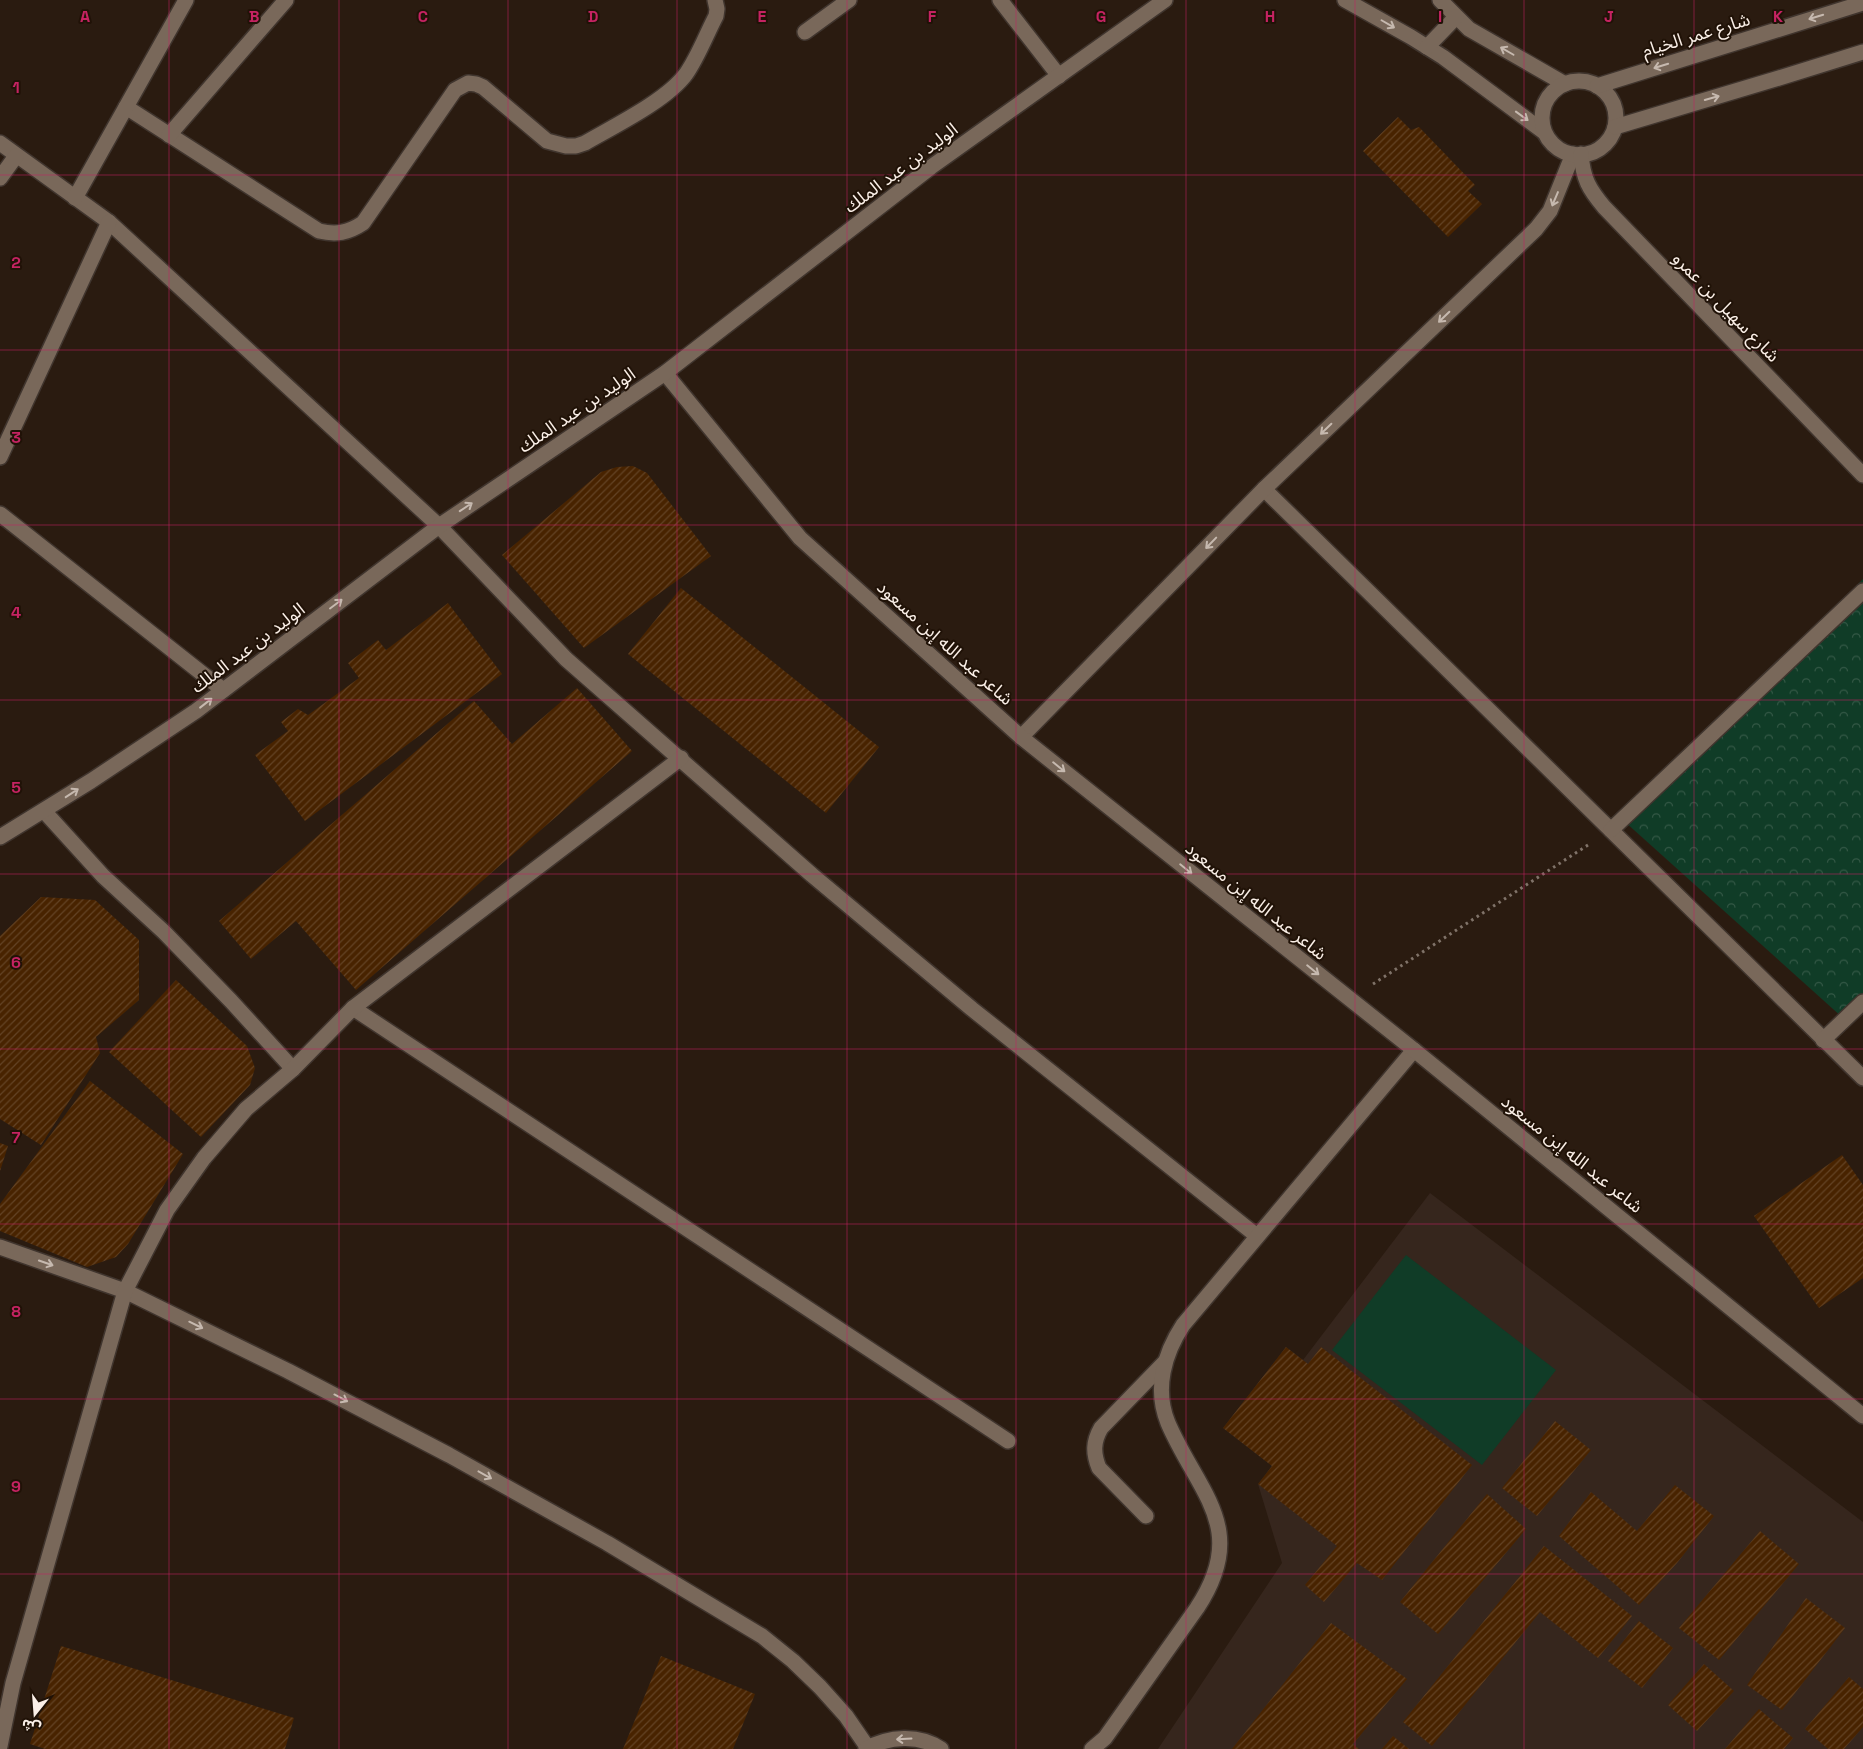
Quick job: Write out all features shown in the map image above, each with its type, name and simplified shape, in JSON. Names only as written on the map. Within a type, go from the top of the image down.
[{"type":"street","points":[[75,198],[186,0]]},
{"type":"street","points":[[170,135],[286,0]]},
{"type":"street","points":[[126,107],[319,231],[333,234],[347,232],[364,223],[455,90],[461,86],[468,83],[483,87],[547,140],[566,146],[576,146],[585,143],[657,100],[678,83],[687,72],[716,16],[715,0]]},
{"type":"street","points":[[804,32],[849,0]]},
{"type":"street","points":[[1000,0],[1059,76]]},
{"type":"street","name":"الوليد بن عبد الملك","points":[[0,837],[44,811],[188,716],[439,526],[665,373],[931,167],[1165,0]]},
{"type":"street","points":[[1346,0],[1426,47],[1544,132]]},
{"type":"street","points":[[1440,0],[1456,17],[1485,38],[1565,84]]},
{"type":"street","name":"شارع عمر الخيام","points":[[1597,86],[1863,3]]},
{"type":"street","points":[[1426,47],[1456,17]]},
{"type":"street","points":[[1615,127],[1863,52]]},
{"type":"street","points":[[1576,81],[1587,82],[1597,86],[1606,93],[1613,103],[1616,115],[1615,127],[1610,137],[1603,146],[1592,152],[1577,154],[1559,149],[1548,139],[1541,120],[1547,99],[1555,90],[1565,84],[1576,81]]},
{"type":"street","points":[[0,143],[109,222],[439,526],[566,659],[812,875],[972,1009],[1257,1236]]},
{"type":"street","points":[[1021,737],[1264,488],[1536,229],[1550,211],[1577,154]]},
{"type":"street","name":"شارع سهيل بن عمرو","points":[[1577,154],[1591,192],[1604,207],[1863,475]]},
{"type":"street","points":[[0,178],[16,156]]},
{"type":"street","points":[[0,458],[109,222]]},
{"type":"street","name":"شاعر عبد الله إبن مسعود","points":[[665,373],[800,538],[1021,737],[1414,1050],[1863,1416]]},
{"type":"street","points":[[1264,488],[1863,1078]]},
{"type":"street","points":[[0,514],[223,690]]},
{"type":"street","points":[[1611,830],[1863,591]]},
{"type":"street","points":[[0,1746],[13,1683],[125,1291],[168,1210],[204,1158],[246,1109],[293,1068],[354,1008],[681,758]]},
{"type":"street","points":[[44,811],[103,876],[164,932],[293,1068]]},
{"type":"street","points":[[1823,1040],[1863,1002]]},
{"type":"street","points":[[354,1008],[1008,1440]]},
{"type":"street","points":[[1092,1749],[1106,1738],[1197,1608],[1209,1589],[1217,1568],[1220,1546],[1218,1524],[1211,1502],[1168,1422],[1163,1402],[1162,1382],[1165,1362],[1172,1342],[1183,1325],[1414,1050]]},
{"type":"street","points":[[0,1247],[125,1291],[288,1370],[449,1455],[607,1543],[762,1636],[793,1660],[846,1716],[867,1748],[890,1740],[912,1738],[935,1744],[941,1749]]},
{"type":"street","points":[[1146,1516],[1099,1468],[1094,1448],[1096,1437],[1101,1428],[1165,1362]]},
{"type":"path","points":[[1349,999],[1611,830]]},
{"type":"shaded area","points":[[1430,1193],[1863,1522],[1863,1749],[1158,1749],[1282,1563],[1258,1484],[1272,1466],[1223,1428],[1286,1347],[1303,1360]]},
{"type":"green space","points":[[1863,579],[1863,999],[1843,1018],[1624,821]]},
{"type":"green space","points":[[1406,1255],[1556,1370],[1482,1465],[1332,1350]]},
{"type":"building","points":[[1398,117],[1411,130],[1419,127],[1475,185],[1468,191],[1482,204],[1448,237],[1363,151]]},
{"type":"building","points":[[633,466],[647,473],[711,556],[584,648],[502,555],[601,472],[617,467]]},
{"type":"building","points":[[681,588],[879,747],[826,813],[628,654]]},
{"type":"building","points":[[448,603],[502,674],[305,821],[255,755],[288,731],[281,722],[298,709],[308,715],[359,678],[348,663],[378,640],[386,650]]},
{"type":"building","points":[[577,688],[632,751],[356,990],[296,921],[251,959],[219,921],[474,701],[512,744]]},
{"type":"building","points":[[41,897],[95,900],[139,940],[139,1000],[96,1037],[100,1053],[41,1145],[0,1119],[0,936]]},
{"type":"building","points":[[176,980],[247,1046],[255,1068],[250,1085],[201,1137],[109,1052]]},
{"type":"building","points":[[90,1081],[183,1154],[128,1244],[116,1257],[87,1267],[0,1231],[0,1204]]},
{"type":"building","points":[[0,1143],[8,1146],[0,1171]]},
{"type":"building","points":[[1842,1155],[1863,1185],[1863,1278],[1819,1308],[1754,1216]]},
{"type":"building","points":[[1286,1347],[1308,1364],[1321,1347],[1472,1465],[1382,1580],[1357,1563],[1324,1602],[1305,1585],[1337,1546],[1258,1484],[1272,1466],[1223,1428]]},
{"type":"building","points":[[1555,1421],[1591,1450],[1537,1516],[1502,1488]]},
{"type":"building","points":[[1675,1485],[1714,1516],[1677,1563],[1639,1605],[1559,1536],[1591,1492],[1637,1531]]},
{"type":"building","points":[[1487,1494],[1526,1529],[1438,1634],[1400,1602]]},
{"type":"building","points":[[1760,1531],[1799,1564],[1719,1660],[1679,1628]]},
{"type":"building","points":[[1544,1546],[1632,1616],[1598,1658],[1540,1612],[1432,1746],[1403,1722]]},
{"type":"building","points":[[1806,1598],[1845,1628],[1782,1710],[1747,1685]]},
{"type":"building","points":[[1639,1621],[1673,1648],[1642,1688],[1608,1661]]},
{"type":"building","points":[[1331,1623],[1407,1679],[1353,1744],[1359,1749],[1232,1749]]},
{"type":"building","points":[[61,1646],[294,1718],[285,1749],[45,1749],[30,1744]]},
{"type":"building","points":[[661,1656],[755,1694],[733,1749],[623,1749]]},
{"type":"building","points":[[1704,1664],[1734,1691],[1697,1731],[1668,1705]]},
{"type":"building","points":[[1849,1677],[1863,1689],[1863,1727],[1844,1749],[1828,1749],[1805,1729]]},
{"type":"building","points":[[1759,1709],[1793,1738],[1784,1749],[1725,1749]]},
{"type":"building","points":[[1393,1736],[1409,1749],[1382,1749]]}]
